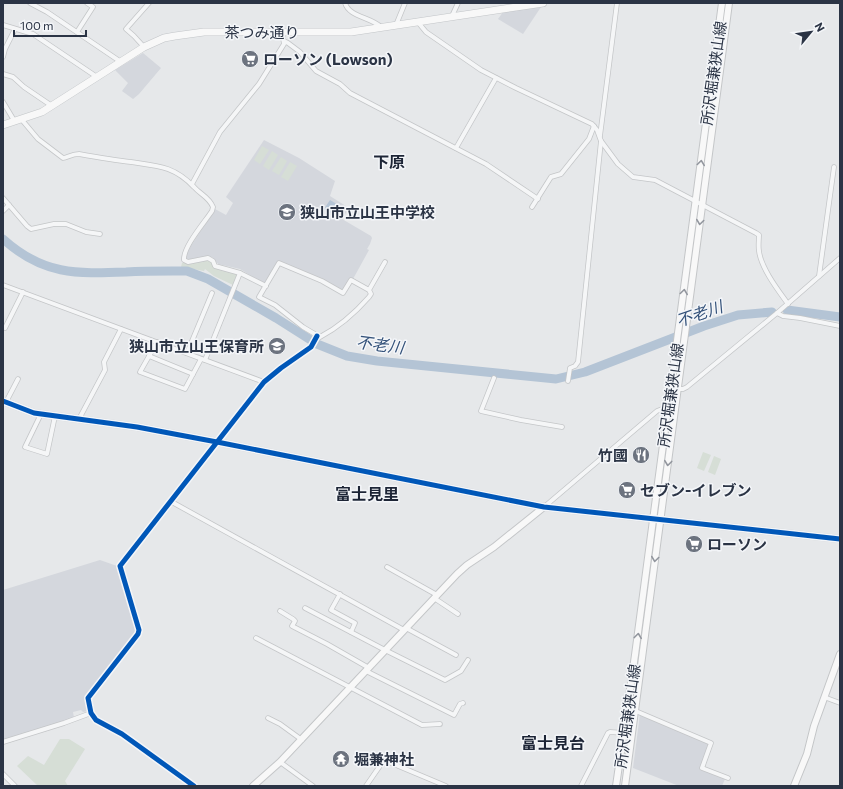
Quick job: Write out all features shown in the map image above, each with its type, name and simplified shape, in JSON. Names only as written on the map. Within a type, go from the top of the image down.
[{"type":"main road","name":"茶つみ通り","points":[[3,125],[19,121],[42,112],[144,47],[164,38],[188,34],[351,32],[543,3]]},
{"type":"main road","name":"所沢堀兼狭山線","points":[[625,786],[677,389],[680,342],[678,330],[722,3]]},
{"type":"main road","name":"所沢堀兼狭山線","points":[[616,786],[668,409],[680,342],[685,328],[703,205],[729,3]]},
{"type":"main road","points":[[5,401],[34,413],[137,427],[544,507],[840,539]]},
{"type":"main road","points":[[253,786],[302,740],[435,596],[462,570],[498,544],[544,507]]},
{"type":"main road","points":[[794,786],[807,754],[814,726],[840,654]]},
{"type":"street","points":[[77,32],[93,7],[87,3]]},
{"type":"street","points":[[144,47],[126,29],[149,3]]},
{"type":"street","points":[[345,3],[346,8],[351,12],[375,22],[382,27]]},
{"type":"street","points":[[396,25],[405,3]]},
{"type":"street","points":[[452,16],[458,3]]},
{"type":"street","points":[[568,381],[570,368],[575,366],[578,362],[601,139],[617,3]]},
{"type":"street","points":[[33,4],[121,62]]},
{"type":"street","points":[[417,21],[433,38],[482,70],[594,126],[618,164],[633,177],[655,180],[759,235],[758,250],[760,258],[774,285],[788,304]]},
{"type":"street","points":[[3,25],[33,34],[97,77]]},
{"type":"street","points":[[3,57],[5,49],[15,29]]},
{"type":"street","points":[[192,184],[220,132],[267,72],[284,44],[282,32]]},
{"type":"street","points":[[284,41],[300,52],[316,71],[340,84],[350,93],[486,164],[538,199]]},
{"type":"street","points":[[3,74],[13,77],[24,87],[52,106]]},
{"type":"street","points":[[456,148],[496,78]]},
{"type":"street","points":[[3,102],[19,121],[38,139],[63,158],[72,154],[79,154],[155,165],[177,173],[205,195],[213,207],[212,211],[191,242],[183,259],[186,262],[208,258],[213,261],[215,266],[240,272],[266,286]]},
{"type":"street","points":[[532,207],[551,177],[561,174],[590,140],[594,126]]},
{"type":"street","points":[[819,276],[834,167]]},
{"type":"street","points":[[3,198],[27,226],[32,229],[54,224],[66,224],[86,232],[100,234]]},
{"type":"street","points":[[3,211],[9,205]]},
{"type":"street","points":[[677,389],[687,387],[788,304],[840,258]]},
{"type":"street","points":[[370,290],[351,280],[343,293],[322,281],[279,263],[259,297],[275,306],[292,320],[320,337],[332,331],[341,324],[369,297],[371,294],[370,290],[385,262]]},
{"type":"street","points":[[157,342],[140,372],[185,389],[203,360],[240,272]]},
{"type":"street","points":[[3,285],[264,382]]},
{"type":"street","points":[[5,328],[23,292]]},
{"type":"street","points":[[187,354],[212,293]]},
{"type":"street","points":[[777,313],[783,316],[808,319],[840,326]]},
{"type":"street","points":[[80,419],[105,370],[104,362],[121,329]]},
{"type":"street","points":[[194,786],[122,734],[96,720],[91,714],[88,698],[138,634],[139,630],[120,566],[264,382],[312,346],[317,336]]},
{"type":"street","points":[[149,356],[193,374]]},
{"type":"street","points":[[494,378],[481,411],[562,427]]},
{"type":"street","points":[[5,401],[18,380]]},
{"type":"street","points":[[544,507],[657,411],[668,409]]},
{"type":"street","points":[[41,414],[25,447],[47,454],[56,416]]},
{"type":"street","points":[[170,501],[340,594],[456,655]]},
{"type":"street","points":[[387,566],[435,596],[458,614]]},
{"type":"street","points":[[340,594],[331,610],[355,623],[351,632]]},
{"type":"street","points":[[305,608],[445,680],[461,671],[468,660]]},
{"type":"street","points":[[280,611],[293,619],[294,622],[292,626],[327,644],[367,670],[454,715],[460,704],[463,703]]},
{"type":"street","points":[[256,638],[422,725],[440,724]]},
{"type":"street","points":[[824,697],[840,703]]},
{"type":"street","points":[[638,712],[711,743],[702,768],[728,778]]},
{"type":"street","points":[[3,742],[91,714]]},
{"type":"street","points":[[268,718],[280,724],[302,740]]},
{"type":"street","points":[[581,786],[608,733],[624,733]]},
{"type":"street","points":[[366,786],[384,760],[446,786]]},
{"type":"street","points":[[280,762],[313,786]]},
{"type":"street","points":[[3,774],[15,786]]},
{"type":"shaded area","points":[[541,7],[523,34],[498,19],[503,12]]},
{"type":"shaded area","points":[[143,53],[161,68],[133,99],[122,91],[128,83],[115,70]]},
{"type":"shaded area","name":"狭山市立山王中学校","points":[[264,140],[299,158],[335,181],[330,196],[349,208],[342,219],[371,236],[372,238],[367,249],[369,250],[353,279],[343,289],[341,290],[278,261],[265,283],[263,283],[240,269],[218,264],[212,257],[188,260],[185,258],[215,209],[226,215],[233,203],[226,197]]},
{"type":"shaded area","points":[[262,146],[269,150],[260,164],[254,160]]},
{"type":"shaded area","points":[[272,151],[278,155],[269,170],[263,166]]},
{"type":"shaded area","points":[[281,157],[287,161],[279,175],[272,171]]},
{"type":"shaded area","points":[[290,162],[297,166],[288,181],[281,177]]},
{"type":"shaded area","points":[[206,259],[211,262],[214,267],[236,273],[237,274],[233,285],[214,276],[205,269],[204,271],[181,267],[182,263],[190,263]]},
{"type":"shaded area","points":[[703,452],[711,455],[704,471],[697,468]]},
{"type":"shaded area","points":[[714,456],[721,459],[715,475],[708,472]]},
{"type":"shaded area","points":[[100,560],[117,566],[137,630],[87,698],[88,711],[83,712],[81,710],[73,712],[74,718],[3,740],[3,590]]},
{"type":"shaded area","points":[[640,714],[709,743],[700,769],[725,779],[722,786],[679,786],[633,768]]},
{"type":"shaded area","points":[[60,739],[69,739],[85,749],[65,781],[68,786],[38,786],[17,766],[28,756],[44,765]]},
{"type":"water","points":[[330,200],[345,209],[339,218],[324,209]]},
{"type":"waterway","name":"不老川","points":[[3,239],[32,260],[61,270],[91,273],[187,271],[208,279],[276,318],[317,344],[347,356],[377,361],[556,379],[585,372],[704,326],[738,315],[772,312]]},
{"type":"waterway","name":"不老川","points":[[787,310],[840,317]]},
{"type":"cycle path","points":[[194,786],[122,734],[96,720],[91,713],[88,698],[138,634],[139,630],[120,566],[264,382],[311,347],[317,336]]},
{"type":"cycle path","points":[[3,401],[34,413],[137,427],[544,507],[840,539]]},
{"type":"place","name":"ローソン (Lowson)","points":[[250,59]]},
{"type":"place","name":"狭山市立山王中学校","points":[[287,212]]},
{"type":"place","name":"狭山市立山王保育所","points":[[277,346]]},
{"type":"place","name":"竹國","points":[[641,455]]},
{"type":"place","name":"セブン-イレブン","points":[[627,490]]},
{"type":"place","name":"ローソン","points":[[694,544]]},
{"type":"place","name":"堀兼神社","points":[[341,759]]},
{"type":"district","name":"下原","points":[[389,161]]},
{"type":"district","name":"富士見里","points":[[367,493]]},
{"type":"district","name":"富士見台","points":[[553,742]]}]
